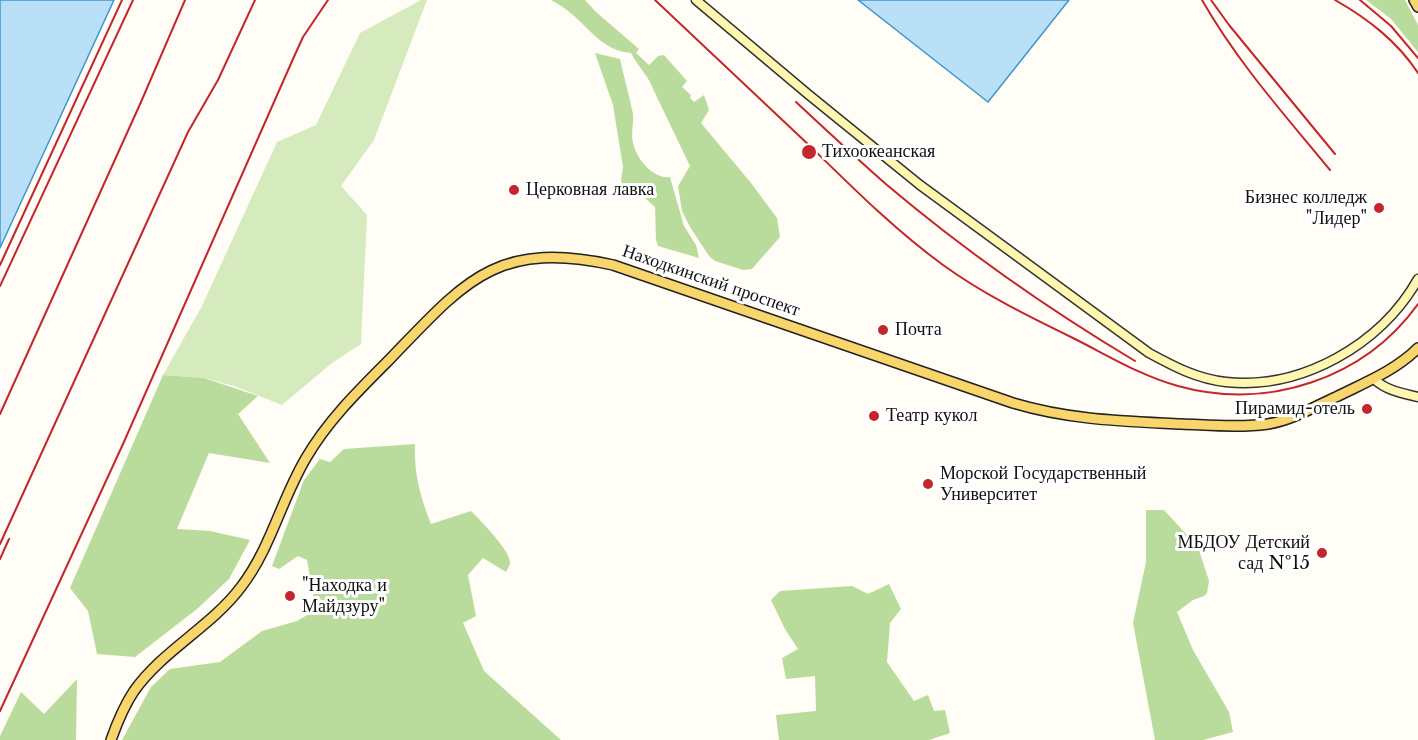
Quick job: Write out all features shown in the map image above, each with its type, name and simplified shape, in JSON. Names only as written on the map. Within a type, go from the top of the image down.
[{"type":"main road","points":[[1414,0],[1418,7]]},
{"type":"main road","name":"Находкинский проспект","points":[[111,740],[130,698],[155,668],[228,604],[253,572],[267,546],[305,459],[328,425],[428,318],[460,289],[491,270],[523,260],[564,257],[613,265],[1013,403],[1078,418],[1232,426],[1268,424],[1301,413],[1374,379],[1403,361],[1418,348]]},
{"type":"street","points":[[696,0],[809,96],[920,185],[1149,352],[1182,370],[1215,380],[1235,382],[1260,382],[1305,372],[1328,363],[1365,339],[1401,303],[1418,279]]},
{"type":"street","points":[[1374,379],[1391,390],[1418,397]]},
{"type":"green space","points":[[421,0],[427,0],[374,140],[341,186],[367,215],[361,344],[332,363],[282,405],[234,386],[204,378],[163,375],[202,306],[277,142],[316,125],[360,33]]},
{"type":"green space","points":[[551,0],[585,0],[639,49],[636,53],[649,65],[658,56],[664,55],[687,81],[682,87],[691,95],[690,98],[694,102],[704,95],[709,110],[701,123],[777,218],[780,237],[752,269],[743,270],[715,261],[709,256],[690,227],[682,211],[678,186],[690,166],[652,86],[631,53],[612,48],[604,43],[576,17]]},
{"type":"green space","points":[[1366,0],[1405,0],[1418,25],[1418,52],[1391,19]]},
{"type":"green space","points":[[595,53],[620,59],[633,114],[632,138],[636,152],[653,172],[670,177],[684,226],[696,245],[699,258],[658,246],[655,207],[644,197],[625,192],[621,180],[623,167],[613,105]]},
{"type":"green space","points":[[163,375],[204,378],[258,396],[238,414],[270,463],[209,453],[177,529],[210,531],[250,540],[229,579],[197,609],[135,657],[97,654],[88,611],[70,588]]},
{"type":"green space","points":[[415,444],[418,485],[431,524],[471,511],[494,536],[509,558],[510,564],[506,572],[483,558],[468,575],[476,616],[463,623],[484,671],[561,740],[122,740],[151,687],[170,669],[220,662],[262,631],[297,621],[309,614],[314,600],[307,560],[298,556],[279,569],[272,566],[304,480],[320,459],[330,462],[344,449]]},
{"type":"green space","points":[[1146,510],[1164,510],[1198,547],[1209,581],[1207,593],[1177,612],[1193,650],[1229,712],[1233,732],[1203,740],[1155,740],[1133,623],[1146,562]]},
{"type":"green space","points":[[889,584],[901,609],[890,623],[887,662],[914,701],[928,695],[934,711],[945,710],[950,733],[929,740],[779,740],[776,715],[816,711],[815,676],[786,679],[782,658],[798,649],[771,600],[780,591],[852,586],[868,594]]},
{"type":"green space","points":[[77,679],[76,740],[0,740],[21,692],[44,714]]},
{"type":"water","points":[[0,0],[114,0],[0,248]]},
{"type":"water","points":[[858,0],[1069,0],[988,102]]},
{"type":"railway","points":[[0,265],[122,0]]},
{"type":"railway","points":[[0,286],[133,0]]},
{"type":"railway","points":[[0,414],[185,0]]},
{"type":"railway","points":[[0,544],[188,132],[218,80],[255,0]]},
{"type":"railway","points":[[0,711],[123,444],[303,37],[328,0]]},
{"type":"railway","points":[[655,0],[875,208],[925,252],[958,276],[1006,304],[1151,377],[1178,386],[1212,393],[1245,394],[1279,391],[1311,382],[1342,369],[1370,352],[1396,330],[1418,304]]},
{"type":"railway","points":[[1202,0],[1246,67],[1330,170]]},
{"type":"railway","points":[[1211,0],[1335,154]]},
{"type":"railway","points":[[1335,0],[1381,32],[1401,51],[1418,73]]},
{"type":"railway","points":[[1360,0],[1391,26],[1418,58]]},
{"type":"railway","points":[[796,102],[887,185],[976,256],[1070,321],[1135,361]]},
{"type":"railway","points":[[0,559],[9,539]]},
{"type":"place","name":"Тихоокеанская","points":[[809,152]]},
{"type":"place","name":"Церковная лавка","points":[[514,190]]},
{"type":"place","name":"Бизнес колледж \"Лидер\"","points":[[1379,208]]},
{"type":"place","name":"Почта","points":[[883,330]]},
{"type":"place","name":"Пирамид-отель","points":[[1367,409]]},
{"type":"place","name":"Театр кукол","points":[[874,416]]},
{"type":"place","name":"Морской Государственный Университет","points":[[928,484]]},
{"type":"place","name":"МБДОУ Детский сад №15","points":[[1322,553]]},
{"type":"place","name":"\"Находка и Майдзуру\"","points":[[290,596]]}]
